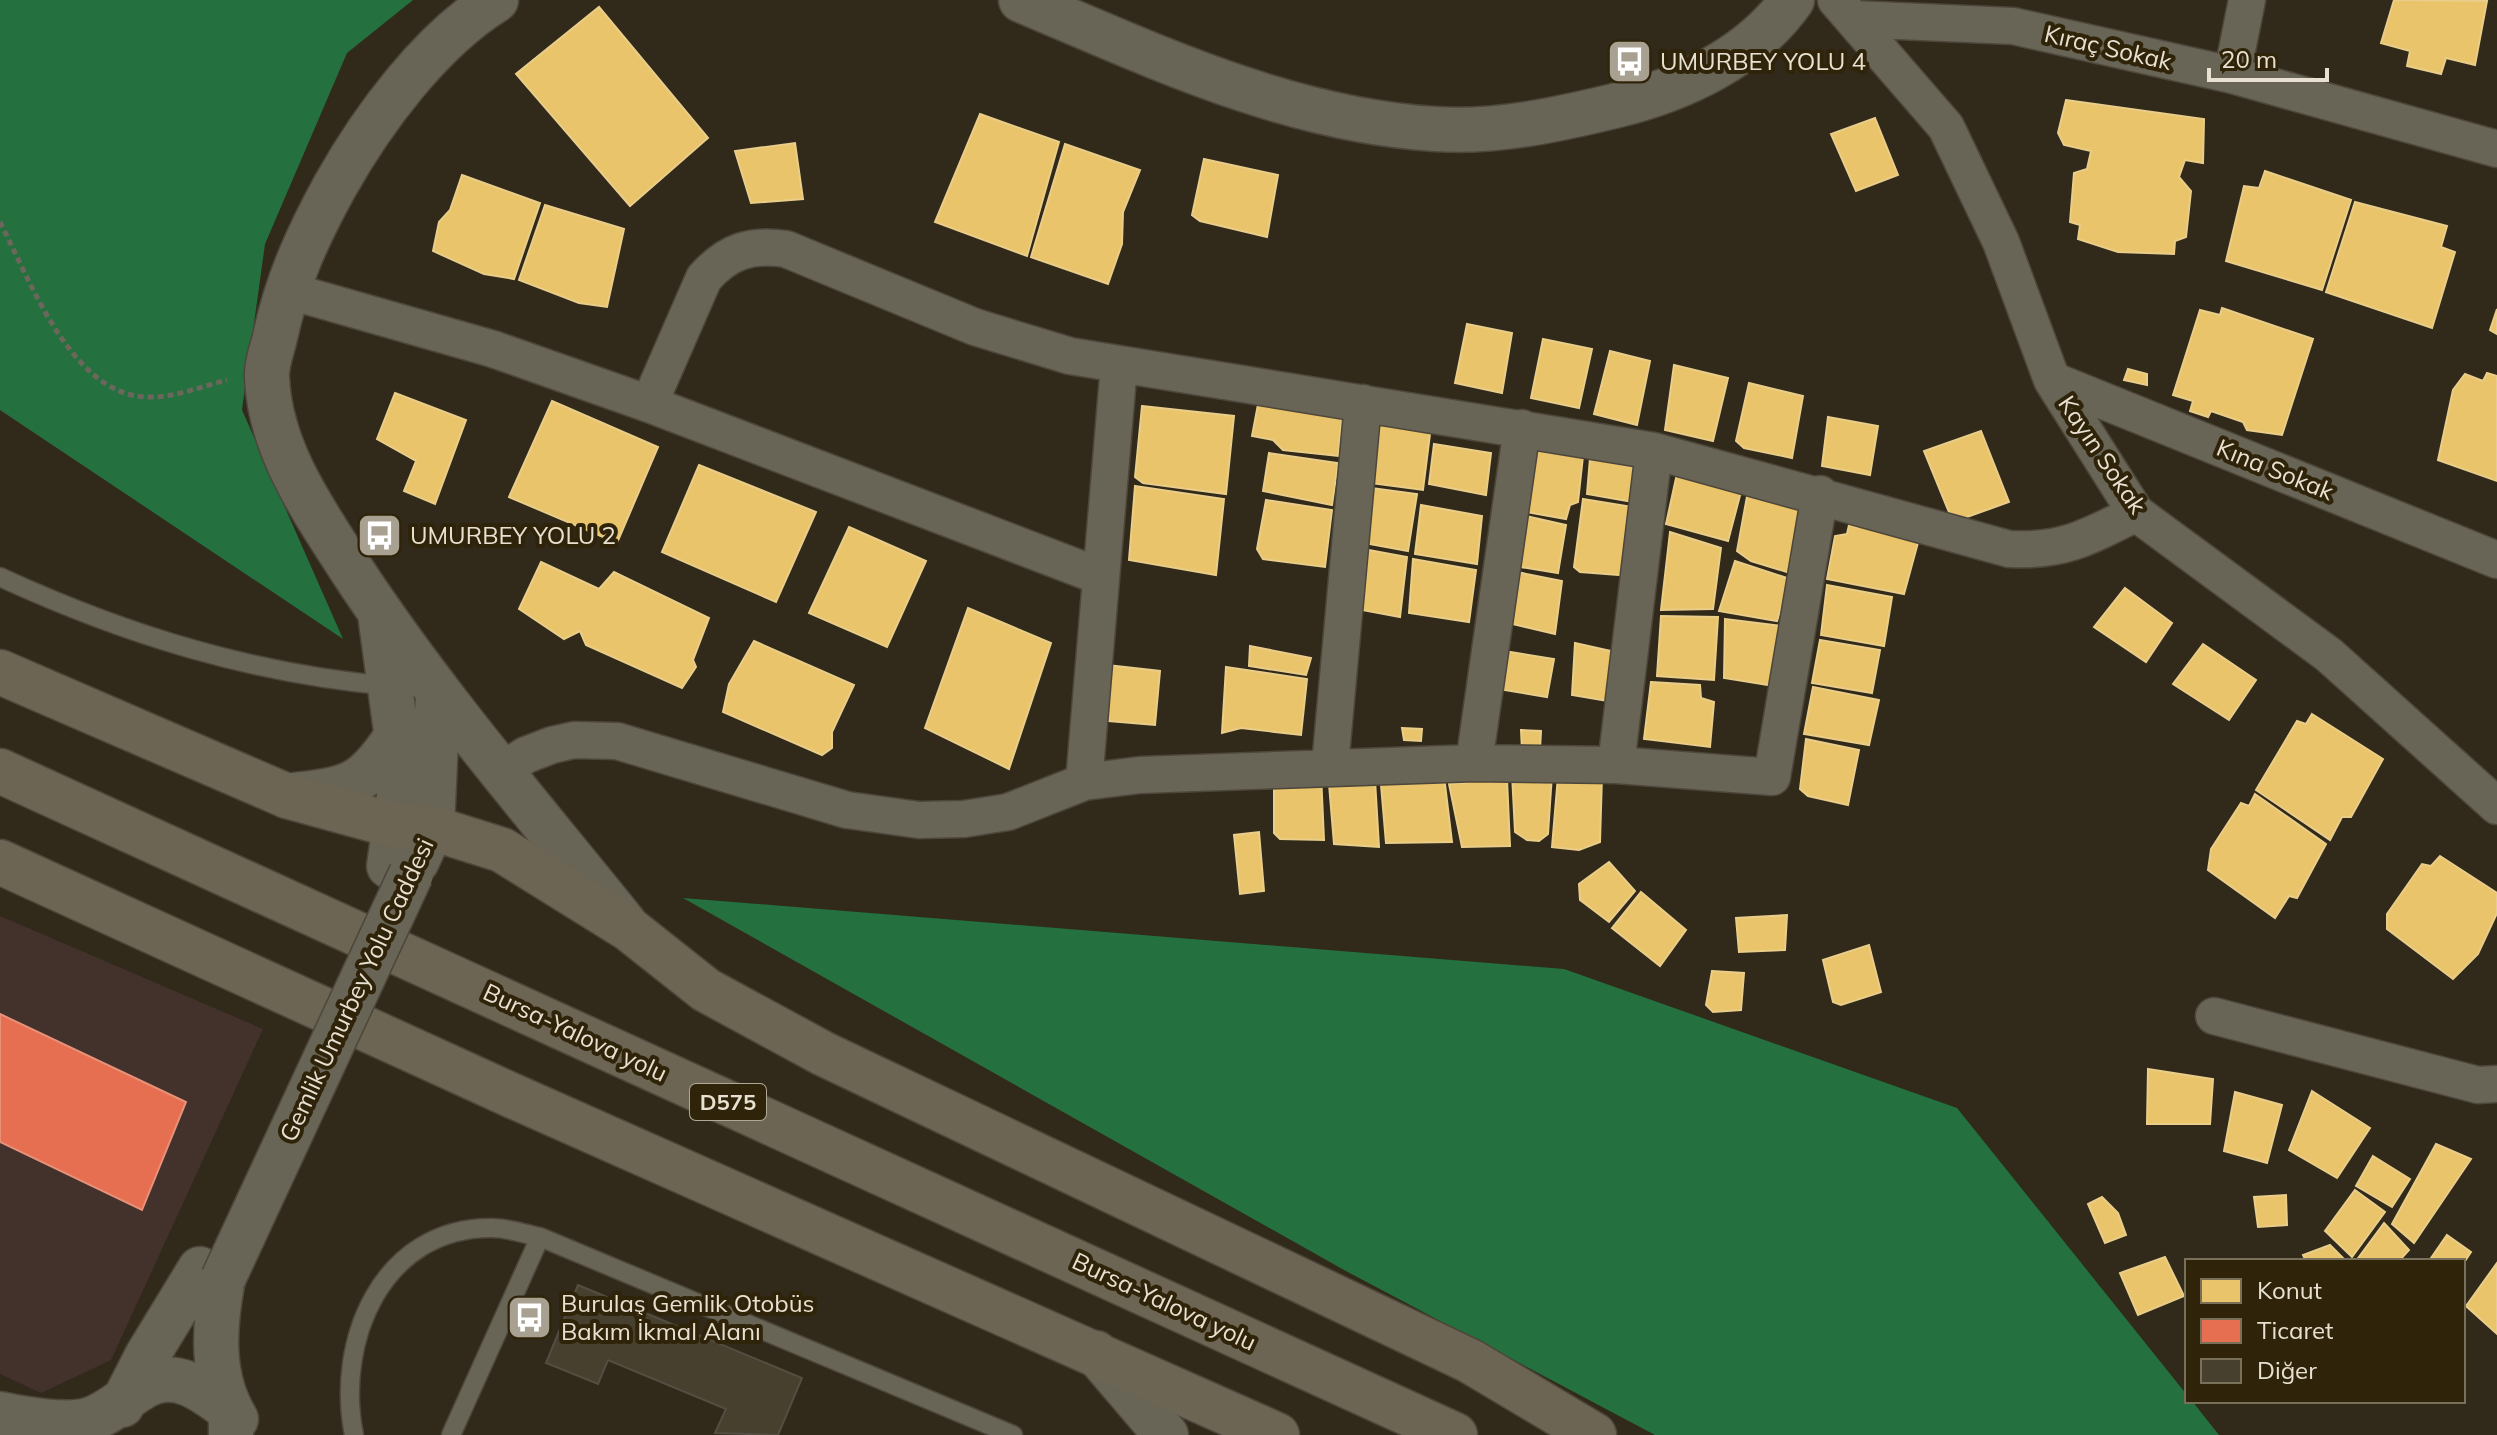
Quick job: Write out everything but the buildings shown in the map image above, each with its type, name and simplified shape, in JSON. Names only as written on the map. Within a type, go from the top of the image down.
[{"type":"highway","points":[[0,672],[407,849],[502,850],[629,929],[706,990],[824,1054],[1470,1361],[1594,1435]]},
{"type":"highway","name":"Bursa-Yalova yolu","points":[[0,771],[1455,1435]]},
{"type":"highway","points":[[0,862],[513,1096],[1277,1435]]},
{"type":"street","name":"Gemlik Umurbey Yolu Caddesi","points":[[212,1274],[407,849],[438,694],[318,517],[277,440],[267,371],[286,290],[305,241],[360,142],[422,65],[496,0]]},
{"type":"street","points":[[1021,0],[1221,85],[1330,113],[1435,129],[1540,124],[1653,97],[1718,67],[1776,22],[1792,0]]},
{"type":"street","points":[[2232,75],[2247,0]]},
{"type":"street","name":"Kıraç Sokak","points":[[1844,10],[2013,26],[2232,75],[2497,149]]},
{"type":"street","name":"Kayın Sokak","points":[[1844,10],[1946,127],[2001,242],[2052,380],[2136,513],[2329,655],[2452,762],[2497,806]]},
{"type":"street","points":[[649,404],[704,278],[718,262],[735,251],[758,245],[786,249],[1023,344],[1119,365],[1654,451],[1820,494],[2009,549],[2044,551],[2077,543],[2136,513]]},
{"type":"street","points":[[286,290],[493,349],[649,404],[1099,576]]},
{"type":"street","points":[[1084,782],[1119,365]]},
{"type":"street","name":"Kına Sokak","points":[[2052,380],[2497,560]]},
{"type":"street","points":[[1330,766],[1363,403]]},
{"type":"street","points":[[1474,763],[1522,428]]},
{"type":"street","points":[[1616,765],[1654,451]]},
{"type":"street","points":[[501,771],[526,755],[552,745],[574,740],[617,741],[847,810],[919,820],[964,819],[1008,812],[1084,782],[1140,775],[1474,763],[1616,765],[1772,777],[1820,494]]},
{"type":"street","name":"Gemlik Umurbey Yolu Caddesi","points":[[379,611],[402,775],[407,849]]},
{"type":"street","points":[[438,694],[629,929]]},
{"type":"street","points":[[287,796],[343,788],[375,770],[396,737]]},
{"type":"street","points":[[2214,1016],[2478,1085],[2497,1084]]},
{"type":"street","points":[[119,1420],[212,1274]]},
{"type":"street","points":[[212,1274],[216,1357],[236,1427]]},
{"type":"street","points":[[1096,1353],[1166,1435]]},
{"type":"street","points":[[119,1420],[144,1386],[164,1380],[200,1387],[236,1427]]},
{"type":"street","points":[[0,1414],[32,1420],[119,1420]]},
{"type":"street","points":[[0,1429],[13,1435]]},
{"type":"lane","points":[[0,577],[83,616],[243,665],[334,681],[391,686]]},
{"type":"lane","points":[[354,1435],[350,1414],[350,1365],[358,1324],[382,1284],[422,1246],[463,1232],[493,1228],[540,1237],[1013,1435]]},
{"type":"lane","points":[[451,1435],[540,1237]]},
{"type":"path","points":[[0,222],[64,345],[116,393],[150,398],[267,371]]},
{"type":"shaded area","points":[[0,916],[263,1029],[111,1360],[41,1393],[0,1374]]},
{"type":"green space","points":[[0,0],[413,0],[347,53],[265,244],[242,410],[343,639],[0,410]]},
{"type":"green space","points":[[683,898],[1564,969],[1957,1108],[2185,1393],[2185,1403],[2194,1403],[2219,1435],[1655,1435],[1344,1270]]},
{"type":"place","name":"UMURBEY YOLU 4","points":[[1629,62]]},
{"type":"place","name":"UMURBEY YOLU 2","points":[[379,536]]},
{"type":"place","name":"Burulaş Gemlik Otobüs Bakım İkmal Alanı","points":[[530,1318]]}]
